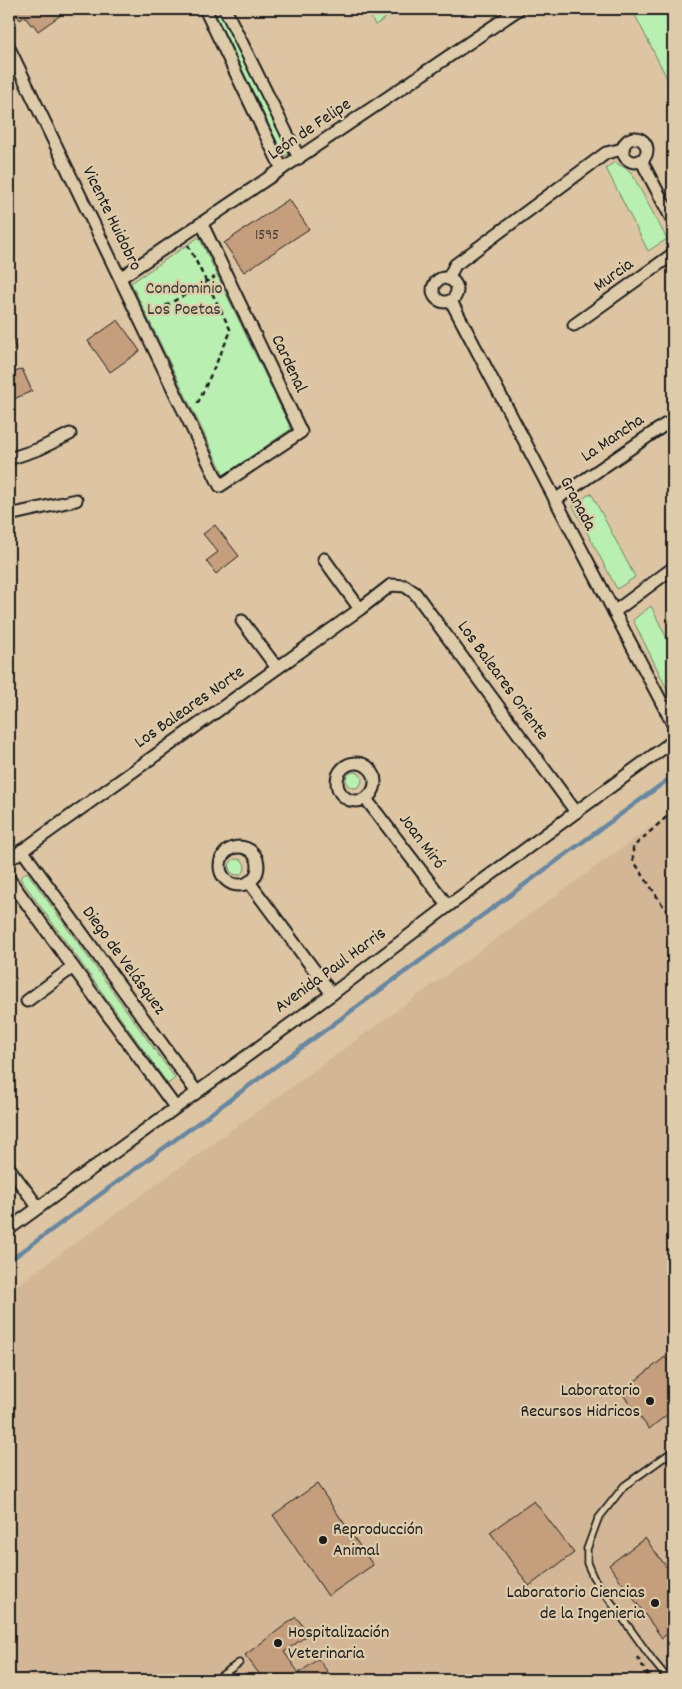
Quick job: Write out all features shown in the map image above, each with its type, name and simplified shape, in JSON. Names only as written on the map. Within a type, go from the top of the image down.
[{"type":"street","points":[[225,9],[299,158]]},
{"type":"street","name":"León de Felipe","points":[[120,278],[519,9]]},
{"type":"street","points":[[210,10],[282,170]]},
{"type":"street","name":"Vicente Huidobro","points":[[10,56],[220,486]]},
{"type":"street","points":[[638,138],[642,140],[647,150],[644,158],[634,162],[627,159],[623,149],[626,142],[630,139],[638,138]]},
{"type":"street","name":"Granada","points":[[448,279],[455,265],[606,153],[623,149]]},
{"type":"street","points":[[641,160],[673,221]]},
{"type":"street","name":"Cardenal","points":[[202,224],[300,432],[220,486]]},
{"type":"street","name":"Murcia","points":[[574,326],[673,254]]},
{"type":"street","name":"Granada","points":[[443,278],[448,279],[454,282],[457,288],[456,296],[451,301],[443,302],[434,294],[434,290],[436,282],[443,278]]},
{"type":"street","name":"Granada","points":[[451,301],[673,724]]},
{"type":"street","name":"La Mancha","points":[[555,500],[666,424]]},
{"type":"street","points":[[9,459],[39,449],[70,434]]},
{"type":"street","points":[[9,515],[76,500]]},
{"type":"street","points":[[324,559],[360,609]]},
{"type":"street","points":[[614,612],[673,568]]},
{"type":"street","name":"Los Baleares Norte","points":[[9,860],[391,585]]},
{"type":"street","name":"Los Baleares Oriente","points":[[391,585],[405,586],[415,593],[576,812]]},
{"type":"street","points":[[242,621],[277,668]]},
{"type":"street","name":"Avenida Paul Harris","points":[[9,1229],[196,1091],[332,994],[448,906],[673,741]]},
{"type":"street","name":"Joan Miró","points":[[366,799],[448,906]]},
{"type":"street","name":"Diego de Velásquez","points":[[22,850],[196,1091]]},
{"type":"street","points":[[9,879],[175,1107]]},
{"type":"street","points":[[248,882],[332,994]]},
{"type":"street","points":[[27,1001],[73,967]]},
{"type":"street","points":[[9,1168],[38,1207]]},
{"type":"lane","points":[[669,1680],[654,1662],[599,1584],[587,1563],[587,1549],[598,1519],[624,1486],[673,1451]]},
{"type":"lane","points":[[215,1680],[238,1663]]},
{"type":"path","points":[[184,236],[231,331],[190,422]]},
{"type":"path","points":[[141,321],[224,272]]},
{"type":"path","points":[[673,811],[633,847],[633,860],[673,921]]},
{"type":"shaded area","points":[[673,811],[673,1680],[9,1680],[9,1291]]},
{"type":"green space","points":[[367,9],[400,9],[375,25]]},
{"type":"green space","points":[[632,9],[673,9],[673,90]]},
{"type":"green space","points":[[222,13],[290,153],[284,156],[216,15]]},
{"type":"green space","points":[[615,162],[631,172],[667,239],[648,251],[606,168]]},
{"type":"green space","name":"Condominio Los Poetas","points":[[199,237],[291,429],[224,475],[131,283]]},
{"type":"green space","points":[[591,493],[635,577],[617,589],[573,506]]},
{"type":"green space","points":[[651,606],[673,651],[673,701],[633,620]]},
{"type":"green space","points":[[354,772],[360,774],[362,780],[360,786],[354,788],[348,786],[346,780],[348,774]]},
{"type":"green space","points":[[237,859],[243,861],[245,867],[243,873],[237,875],[231,873],[229,867],[231,861]]},
{"type":"green space","points":[[27,872],[175,1078],[168,1084],[20,878]]},
{"type":"building","points":[[12,9],[56,9],[61,15],[38,31],[25,17],[20,20]]},
{"type":"building","points":[[289,199],[309,229],[244,272],[224,243]]},
{"type":"building","points":[[118,320],[140,351],[110,372],[88,341]]},
{"type":"building","points":[[9,331],[16,349],[9,352]]},
{"type":"building","points":[[22,369],[32,391],[14,399],[9,387],[9,375]]},
{"type":"building","points":[[215,525],[239,556],[216,574],[206,561],[218,552],[203,534]]},
{"type":"building","name":"Laboratorio Recursos Hidricos","points":[[665,1357],[673,1367],[673,1410],[649,1429],[621,1392]]},
{"type":"building","name":"Reproducción Animal","points":[[317,1484],[373,1565],[328,1596],[273,1515]]},
{"type":"building","points":[[534,1501],[574,1553],[529,1586],[490,1532]]},
{"type":"building","name":"Laboratorio Ciencias de la Ingenieria","points":[[645,1538],[673,1576],[673,1629],[662,1638],[609,1565]]},
{"type":"building","name":"Hospitalización Veterinaria","points":[[296,1617],[309,1634],[284,1652],[299,1673],[318,1659],[334,1680],[264,1680],[245,1655]]},
{"type":"waterway","points":[[9,1261],[673,776]]},
{"type":"place","name":"Laboratorio Recursos Hidricos","points":[[650,1401]]},
{"type":"place","name":"Reproducción Animal","points":[[323,1540]]},
{"type":"place","name":"Laboratorio Ciencias de la Ingenieria","points":[[655,1603]]},
{"type":"place","name":"Hospitalización Veterinaria","points":[[278,1643]]}]
